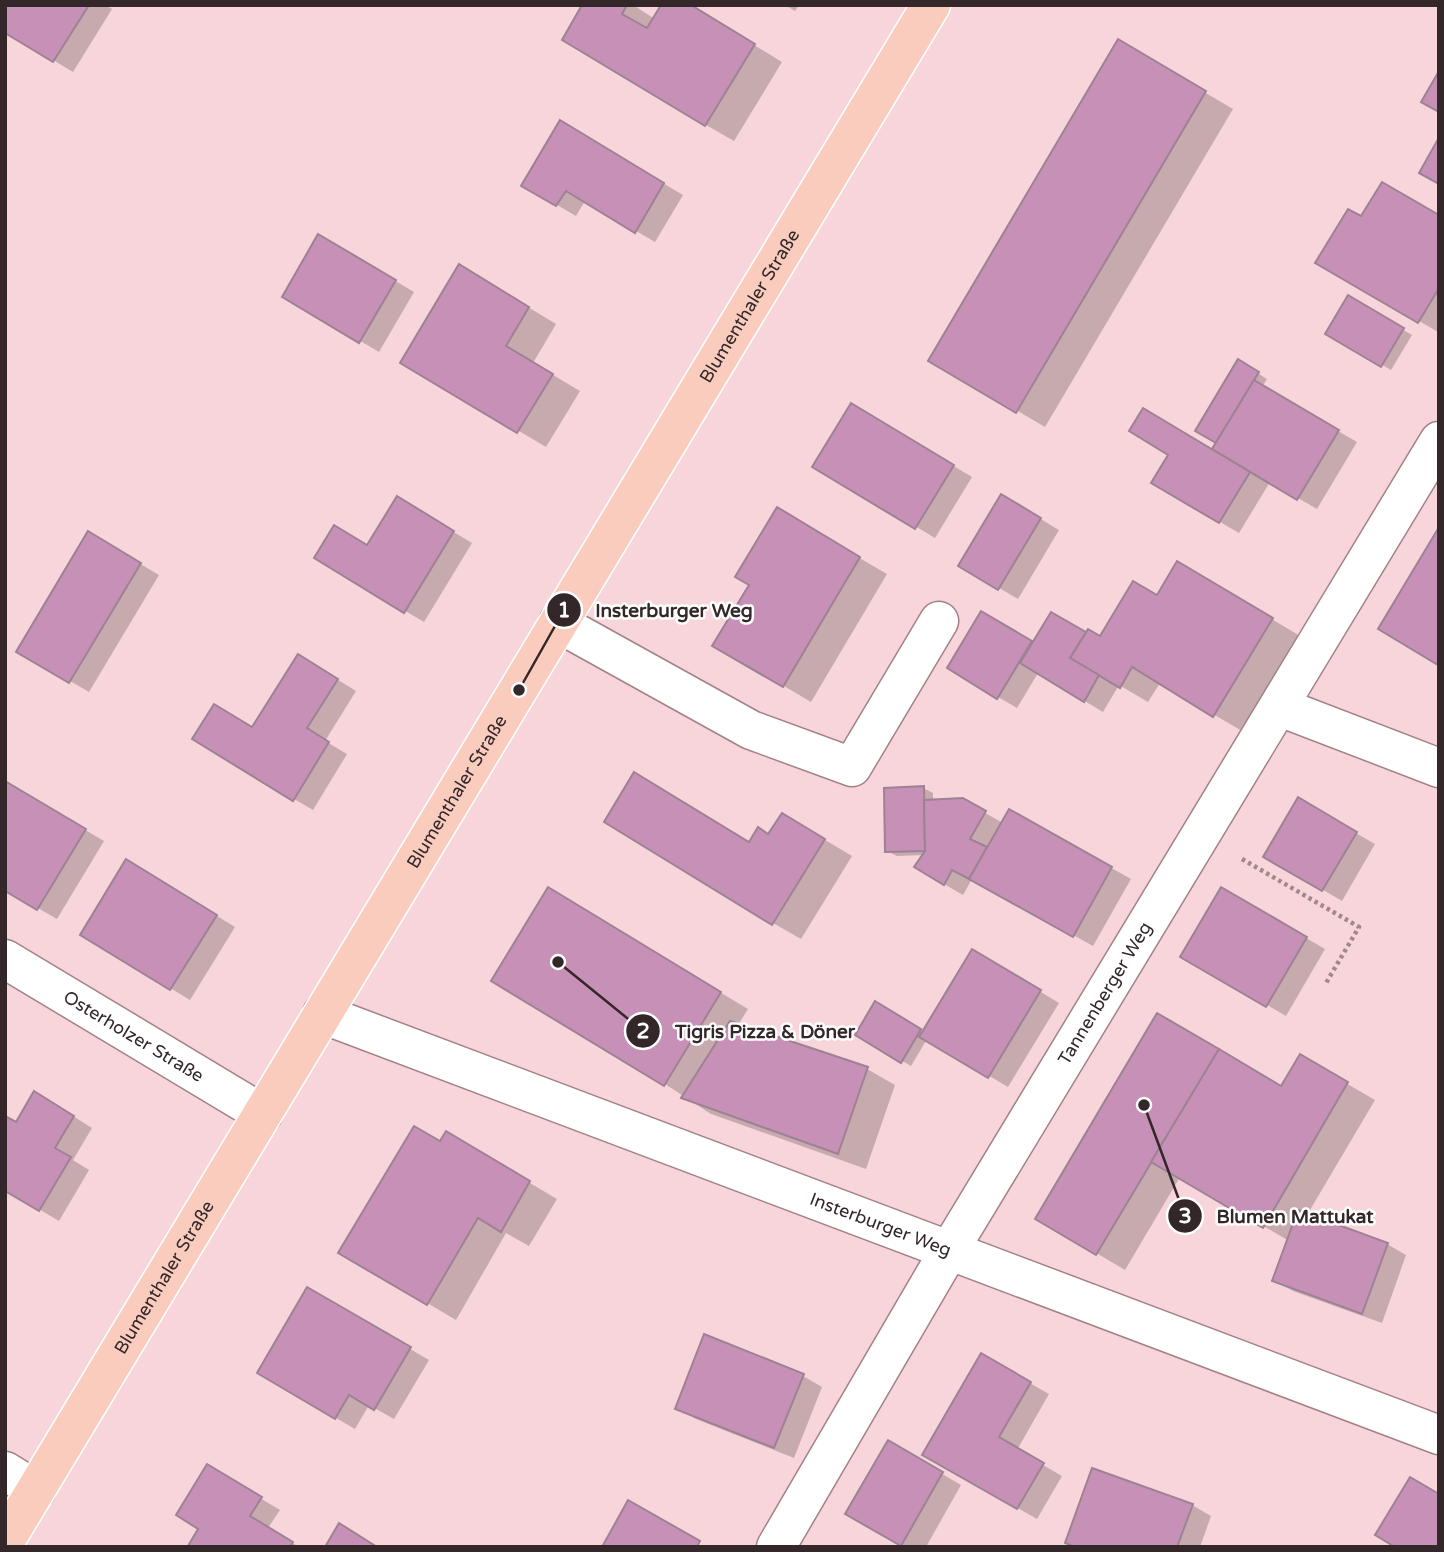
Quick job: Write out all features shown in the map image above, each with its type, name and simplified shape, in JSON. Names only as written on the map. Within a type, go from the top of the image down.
[{"type":"main road","name":"Blumenthaler Straße","points":[[5,1541],[21,1480],[263,1114],[931,5]]},
{"type":"street","name":"Tannenberger Weg","points":[[776,1547],[950,1250],[1439,441]]},
{"type":"street","points":[[558,623],[751,730],[852,767],[939,621]]},
{"type":"street","points":[[1280,707],[1439,768]]},
{"type":"street","name":"Osterholzer Straße","points":[[5,959],[263,1114]]},
{"type":"street","name":"Insterburger Weg","points":[[322,1014],[1439,1435]]},
{"type":"path","points":[[1202,835],[1359,927],[1326,983]]},
{"type":"building","points":[[5,5],[89,5],[53,62],[5,33]]},
{"type":"building","points":[[582,5],[627,5],[622,14],[647,28],[661,5],[691,5],[755,44],[705,126],[562,40]]},
{"type":"building","points":[[1118,39],[1206,91],[1016,413],[928,361]]},
{"type":"building","points":[[1439,71],[1439,112],[1421,102]]},
{"type":"building","points":[[560,120],[664,183],[635,233],[566,191],[556,206],[521,186]]},
{"type":"building","points":[[1437,141],[1439,142],[1439,184],[1419,173]]},
{"type":"building","points":[[1382,182],[1439,215],[1439,288],[1418,323],[1315,263],[1348,209],[1361,216]]},
{"type":"building","points":[[318,234],[396,280],[359,343],[282,297]]},
{"type":"building","points":[[459,264],[529,307],[506,346],[553,374],[517,433],[400,363]]},
{"type":"building","points":[[1348,295],[1404,328],[1381,367],[1325,334]]},
{"type":"building","points":[[1238,359],[1259,372],[1216,443],[1195,431]]},
{"type":"building","points":[[1254,380],[1339,430],[1297,500],[1212,449]]},
{"type":"building","points":[[851,403],[954,465],[915,529],[812,467]]},
{"type":"building","points":[[1143,408],[1250,472],[1219,523],[1151,483],[1168,455],[1129,431]]},
{"type":"building","points":[[1001,494],[1041,518],[998,590],[958,566]]},
{"type":"building","points":[[397,496],[454,531],[404,613],[314,558],[334,525],[367,545]]},
{"type":"building","points":[[777,507],[860,557],[783,687],[712,646],[749,585],[735,577]]},
{"type":"building","points":[[1439,527],[1439,664],[1438,665],[1378,629]]},
{"type":"building","points":[[88,531],[141,563],[69,683],[16,652]]},
{"type":"building","points":[[1177,561],[1273,618],[1213,717],[1132,667],[1120,688],[1070,658],[1088,629],[1100,636],[1133,581],[1157,595]]},
{"type":"building","points":[[981,611],[1032,641],[997,699],[947,668]]},
{"type":"building","points":[[1051,612],[1086,632],[1070,658],[1099,675],[1084,702],[1020,663]]},
{"type":"building","points":[[298,654],[338,679],[307,728],[329,742],[293,801],[192,739],[214,704],[252,727]]},
{"type":"building","points":[[634,772],[749,842],[758,827],[768,834],[782,813],[825,839],[772,925],[604,822]]},
{"type":"building","points":[[5,781],[86,829],[37,910],[5,891]]},
{"type":"building","points":[[924,786],[925,851],[885,852],[884,788]]},
{"type":"building","points":[[1298,797],[1357,832],[1322,891],[1263,857]]},
{"type":"building","points":[[963,798],[986,811],[970,839],[987,847],[969,879],[952,870],[944,885],[914,867],[925,851],[924,800]]},
{"type":"building","points":[[1009,809],[1112,867],[1073,937],[969,879]]},
{"type":"building","points":[[126,859],[217,915],[170,990],[80,935]]},
{"type":"building","points":[[548,887],[721,992],[664,1086],[491,981]]},
{"type":"building","points":[[1221,887],[1307,937],[1266,1007],[1180,957]]},
{"type":"building","points":[[972,949],[1041,990],[988,1078],[919,1037]]},
{"type":"building","points":[[875,1001],[921,1029],[901,1063],[855,1035]]},
{"type":"building","points":[[1157,1013],[1219,1049],[1096,1255],[1035,1219]]},
{"type":"building","points":[[730,1021],[868,1067],[838,1154],[681,1098]]},
{"type":"building","points":[[1219,1049],[1281,1086],[1300,1054],[1348,1082],[1263,1228],[1151,1162]]},
{"type":"building","points":[[34,1091],[74,1116],[55,1148],[71,1157],[39,1211],[5,1191],[5,1116],[16,1122]]},
{"type":"building","points":[[414,1126],[440,1141],[446,1131],[530,1181],[501,1232],[478,1218],[427,1305],[338,1253]]},
{"type":"building","points":[[1298,1210],[1388,1243],[1362,1314],[1272,1281]]},
{"type":"building","points":[[307,1287],[411,1347],[374,1410],[349,1395],[335,1419],[257,1373]]},
{"type":"building","points":[[704,1334],[804,1374],[774,1448],[675,1409]]},
{"type":"building","points":[[981,1353],[1031,1382],[999,1437],[1044,1463],[1017,1509],[922,1455]]},
{"type":"building","points":[[888,1440],[943,1472],[901,1546],[845,1514]]},
{"type":"building","points":[[207,1464],[262,1497],[250,1516],[293,1542],[290,1547],[188,1546],[198,1529],[176,1515]]},
{"type":"building","points":[[1092,1468],[1193,1504],[1177,1547],[1075,1547],[1065,1543]]},
{"type":"building","points":[[1410,1477],[1439,1494],[1439,1547],[1395,1547],[1375,1535]]},
{"type":"building","points":[[628,1500],[700,1541],[697,1547],[602,1547]]},
{"type":"building","points":[[339,1523],[377,1547],[325,1547]]},
{"type":"place","name":"Insterburger Weg","points":[[519,690]]},
{"type":"place","name":"Tigris Pizza & Döner","points":[[558,962]]},
{"type":"place","name":"Blumen Mattukat","points":[[1144,1105]]}]
